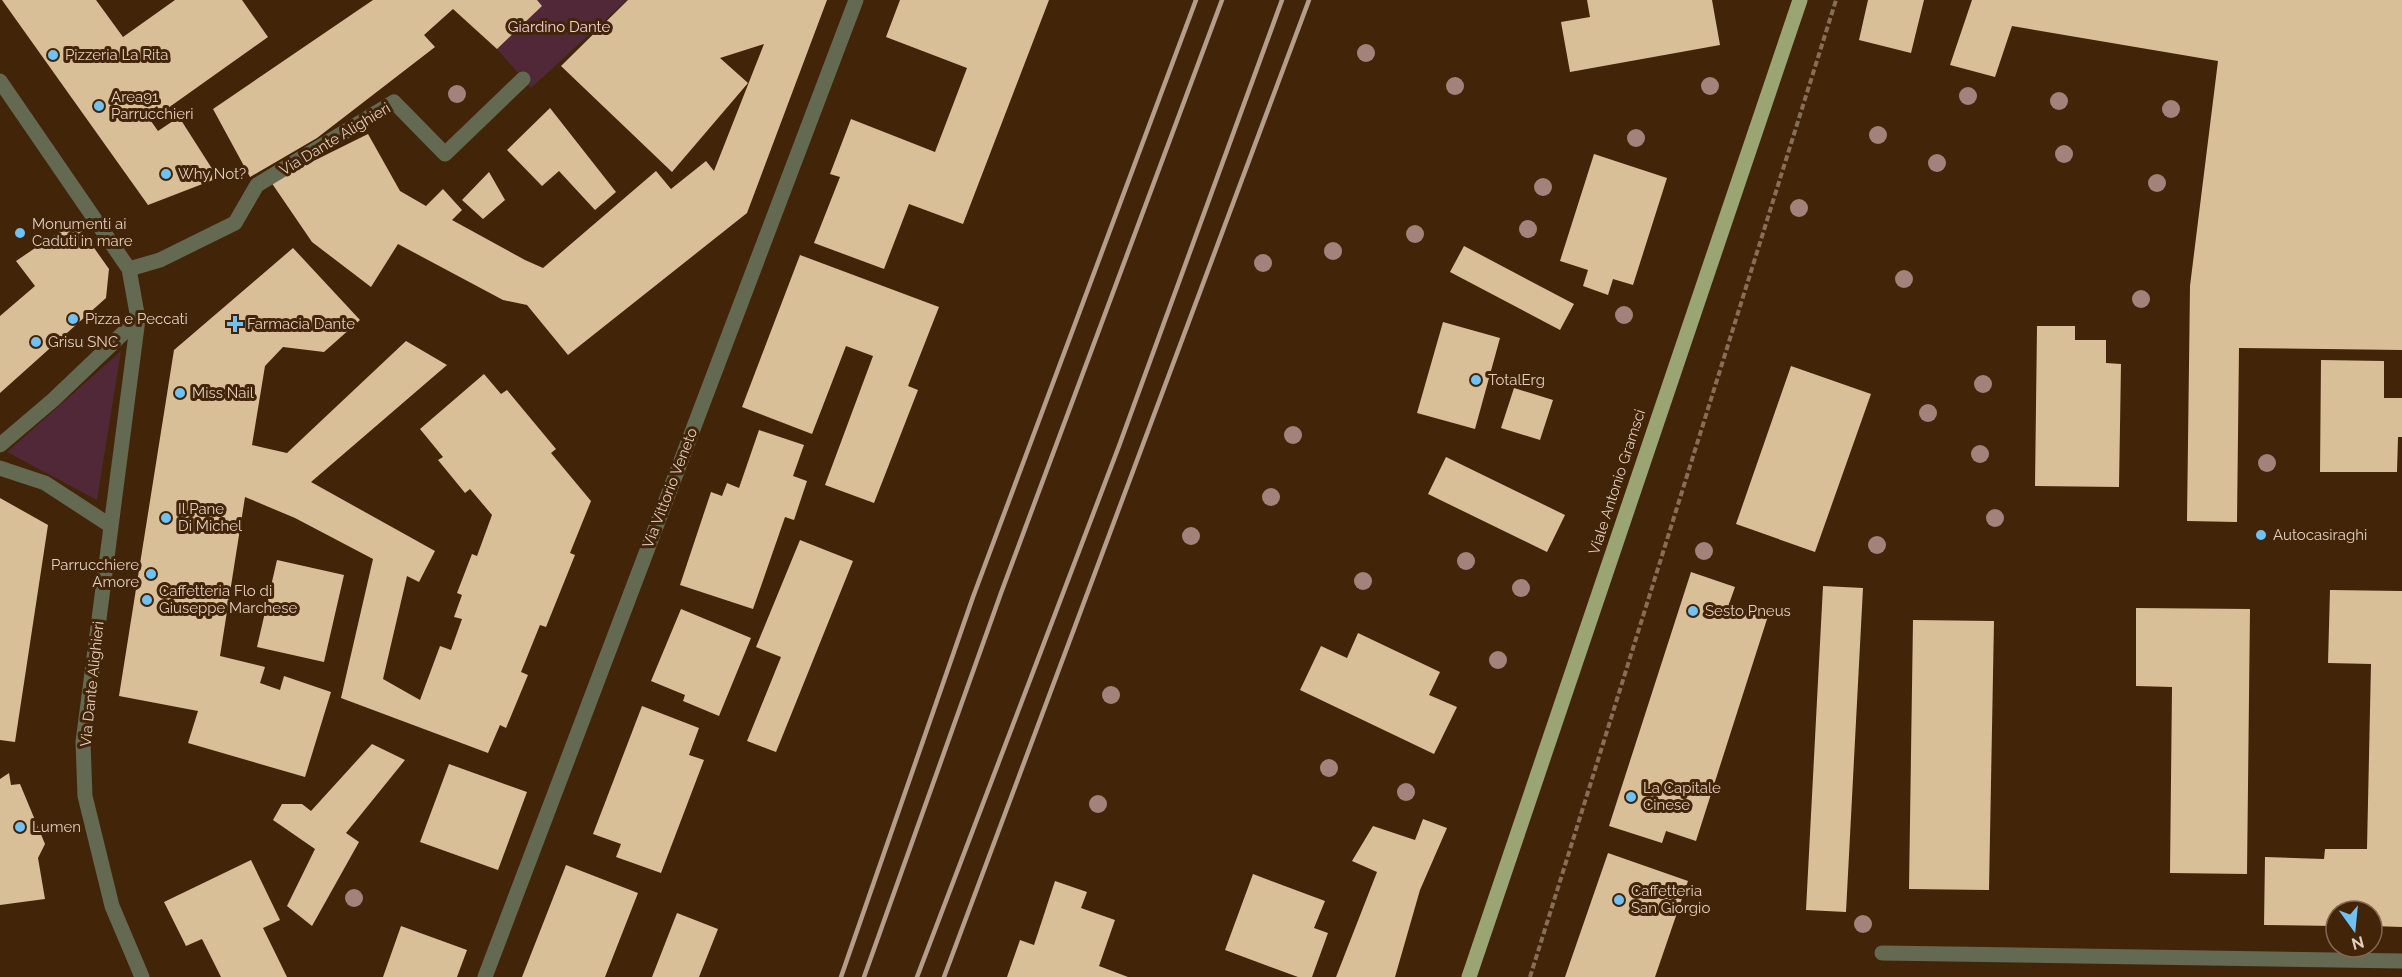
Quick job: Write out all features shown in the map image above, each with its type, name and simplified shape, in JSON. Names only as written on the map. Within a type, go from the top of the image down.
[{"type":"main road","name":"Viale Antonio Gramsci","points":[[1469,977],[1800,0]]},
{"type":"street","name":"Via Vittorio Veneto","points":[[485,977],[856,0]]},
{"type":"street","name":"Via Dante Alighieri","points":[[129,269],[160,260],[235,222],[257,185],[394,102],[445,154],[523,79]]},
{"type":"street","name":"Via Dante Alighieri","points":[[0,81],[129,269],[138,319],[83,742],[85,796],[112,906],[142,977]]},
{"type":"street","points":[[0,445],[53,400],[138,319]]},
{"type":"street","points":[[0,468],[45,483],[111,526]]},
{"type":"street","points":[[1882,953],[2402,961]]},
{"type":"path","points":[[1530,977],[1836,0]]},
{"type":"green space","name":"Giardino Dante","points":[[537,0],[627,0],[531,88],[497,49],[542,6]]},
{"type":"green space","points":[[121,351],[97,500],[7,452]]},
{"type":"building","points":[[2,0],[96,0],[123,37],[175,0],[242,0],[268,37],[161,113],[157,106],[146,114],[158,131],[179,117],[218,178],[148,205]]},
{"type":"building","points":[[373,0],[537,0],[542,6],[497,49],[453,9],[424,35],[435,47],[317,138],[250,177],[213,109]]},
{"type":"building","points":[[628,0],[827,0],[747,213],[568,355],[527,305],[503,300],[398,244],[371,287],[312,242],[271,182],[368,134],[400,191],[426,206],[443,189],[462,210],[452,220],[543,268],[656,171],[671,189],[706,161],[714,171],[764,44],[720,58],[748,83],[672,172],[561,66]]},
{"type":"building","points":[[900,0],[1049,0],[963,224],[909,204],[884,269],[814,243],[840,177],[830,174],[851,119],[935,152],[967,68],[886,37]]},
{"type":"building","points":[[1587,0],[1712,0],[1720,45],[1570,72],[1561,22],[1590,17]]},
{"type":"building","points":[[1868,0],[1924,0],[1911,53],[1859,40]]},
{"type":"building","points":[[1972,0],[2402,0],[2402,350],[2239,348],[2237,522],[2187,521],[2190,286],[2218,61],[2012,26],[1995,77],[1950,65]]},
{"type":"building","points":[[550,108],[616,192],[595,210],[559,171],[542,186],[507,150]]},
{"type":"building","points":[[1594,154],[1667,178],[1633,285],[1613,279],[1608,295],[1583,286],[1588,270],[1560,261]]},
{"type":"building","points":[[489,172],[505,200],[483,219],[462,200]]},
{"type":"building","points":[[75,221],[109,269],[106,298],[0,393],[0,316],[35,286],[16,261]]},
{"type":"building","points":[[1464,246],[1574,304],[1560,330],[1450,272]]},
{"type":"building","points":[[293,248],[360,320],[324,352],[283,347],[265,366],[252,445],[287,453],[406,341],[447,365],[311,482],[435,551],[419,582],[407,576],[383,679],[420,700],[440,646],[451,650],[462,619],[454,617],[462,595],[457,593],[472,554],[477,556],[492,515],[470,489],[465,493],[438,460],[443,457],[420,429],[484,374],[501,394],[507,390],[556,449],[551,453],[591,501],[570,553],[575,555],[546,627],[540,625],[521,672],[528,675],[506,728],[500,725],[488,753],[341,698],[373,559],[295,518],[245,497],[220,656],[265,667],[260,683],[280,690],[284,676],[331,692],[305,777],[188,743],[198,711],[119,696],[174,350]]},
{"type":"building","points":[[800,255],[939,307],[908,386],[918,390],[874,503],[825,485],[873,356],[846,346],[812,434],[742,407]]},
{"type":"building","points":[[1443,322],[1500,338],[1475,429],[1417,413]]},
{"type":"building","points":[[2037,326],[2075,326],[2075,340],[2106,340],[2106,363],[2121,364],[2119,487],[2035,486]]},
{"type":"building","points":[[2321,360],[2384,361],[2384,398],[2402,398],[2402,437],[2398,437],[2397,472],[2320,472]]},
{"type":"building","points":[[1791,366],[1871,394],[1815,552],[1736,524]]},
{"type":"building","points":[[1514,388],[1553,400],[1540,440],[1501,428]]},
{"type":"building","points":[[759,430],[804,445],[793,476],[807,481],[794,520],[785,517],[753,609],[680,585],[711,492],[722,496],[727,483],[739,488]]},
{"type":"building","points":[[1446,457],[1565,515],[1547,552],[1428,494]]},
{"type":"building","points":[[0,498],[48,525],[15,742],[0,740]]},
{"type":"building","points":[[800,540],[853,561],[776,752],[747,741],[781,657],[756,647]]},
{"type":"building","points":[[277,560],[344,575],[324,662],[257,647]]},
{"type":"building","points":[[1691,572],[1735,587],[1729,604],[1768,616],[1696,841],[1666,831],[1662,843],[1609,826]]},
{"type":"building","points":[[1823,586],[1863,588],[1846,912],[1806,910]]},
{"type":"building","points":[[2330,590],[2402,591],[2402,927],[2384,926],[2384,899],[2324,899],[2324,926],[2264,925],[2265,857],[2324,859],[2325,849],[2367,849],[2371,664],[2328,663]]},
{"type":"building","points":[[2136,608],[2250,609],[2247,874],[2170,873],[2172,687],[2136,686]]},
{"type":"building","points":[[681,609],[751,638],[719,716],[683,701],[685,695],[651,681]]},
{"type":"building","points":[[1913,620],[1994,621],[1989,890],[1909,889]]},
{"type":"building","points":[[1358,633],[1440,672],[1429,695],[1457,707],[1434,754],[1300,690],[1321,646],[1347,658]]},
{"type":"building","points":[[642,706],[699,728],[689,755],[704,760],[661,873],[616,857],[621,844],[593,834]]},
{"type":"building","points":[[372,744],[405,760],[346,833],[359,842],[312,926],[287,906],[315,849],[273,820],[282,804],[302,804],[311,811]]},
{"type":"building","points":[[449,764],[527,792],[498,870],[420,842]]},
{"type":"building","points":[[9,773],[11,785],[20,784],[45,844],[38,858],[45,899],[0,905],[0,779]]},
{"type":"building","points":[[1423,819],[1447,828],[1420,890],[1395,977],[1336,977],[1377,872],[1352,861],[1373,826],[1415,840]]},
{"type":"building","points":[[1608,853],[1688,881],[1655,977],[1565,977]]},
{"type":"building","points":[[251,860],[280,920],[263,928],[287,977],[221,977],[202,939],[186,946],[164,902]]},
{"type":"building","points":[[566,865],[638,893],[605,977],[522,977]]},
{"type":"building","points":[[1253,874],[1325,901],[1314,928],[1328,933],[1312,977],[1298,977],[1225,950]]},
{"type":"building","points":[[1055,881],[1087,892],[1081,908],[1115,920],[1099,966],[1128,977],[1007,977],[1020,940],[1034,945]]},
{"type":"building","points":[[677,913],[718,929],[699,977],[652,977]]},
{"type":"building","points":[[401,926],[467,950],[457,977],[383,977]]},
{"type":"railway","points":[[841,977],[973,597],[1196,0]]},
{"type":"railway","points":[[864,977],[1001,593],[1222,0]]},
{"type":"railway","points":[[917,977],[1119,446],[1282,0]]},
{"type":"railway","points":[[944,977],[1309,0]]},
{"type":"place","name":"Pizzeria La Rita","points":[[53,55]]},
{"type":"place","name":"Area91 Parrucchieri","points":[[99,106]]},
{"type":"place","name":"Why Not?","points":[[166,174]]},
{"type":"place","name":"Monumenti ai Caduti in mare","points":[[20,233]]},
{"type":"place","name":"Pizza e Peccati","points":[[73,319]]},
{"type":"place","name":"Farmacia Dante","points":[[235,324]]},
{"type":"place","name":"Grisu SNC","points":[[36,342]]},
{"type":"place","name":"TotalErg","points":[[1476,380]]},
{"type":"place","name":"Miss Nail","points":[[180,393]]},
{"type":"place","name":"Il Pane Di Michel","points":[[166,518]]},
{"type":"place","name":"Autocasiraghi","points":[[2261,535]]},
{"type":"place","name":"Parrucchiere Amore","points":[[151,574]]},
{"type":"place","name":"Caffetteria Flo di Giuseppe Marchese","points":[[147,600]]},
{"type":"place","name":"Sesto Pneus","points":[[1693,611]]},
{"type":"place","name":"La Capitale Cinese","points":[[1631,797]]},
{"type":"place","name":"Lumen","points":[[20,827]]},
{"type":"place","name":"Caffetteria San Giorgio","points":[[1619,900]]}]
